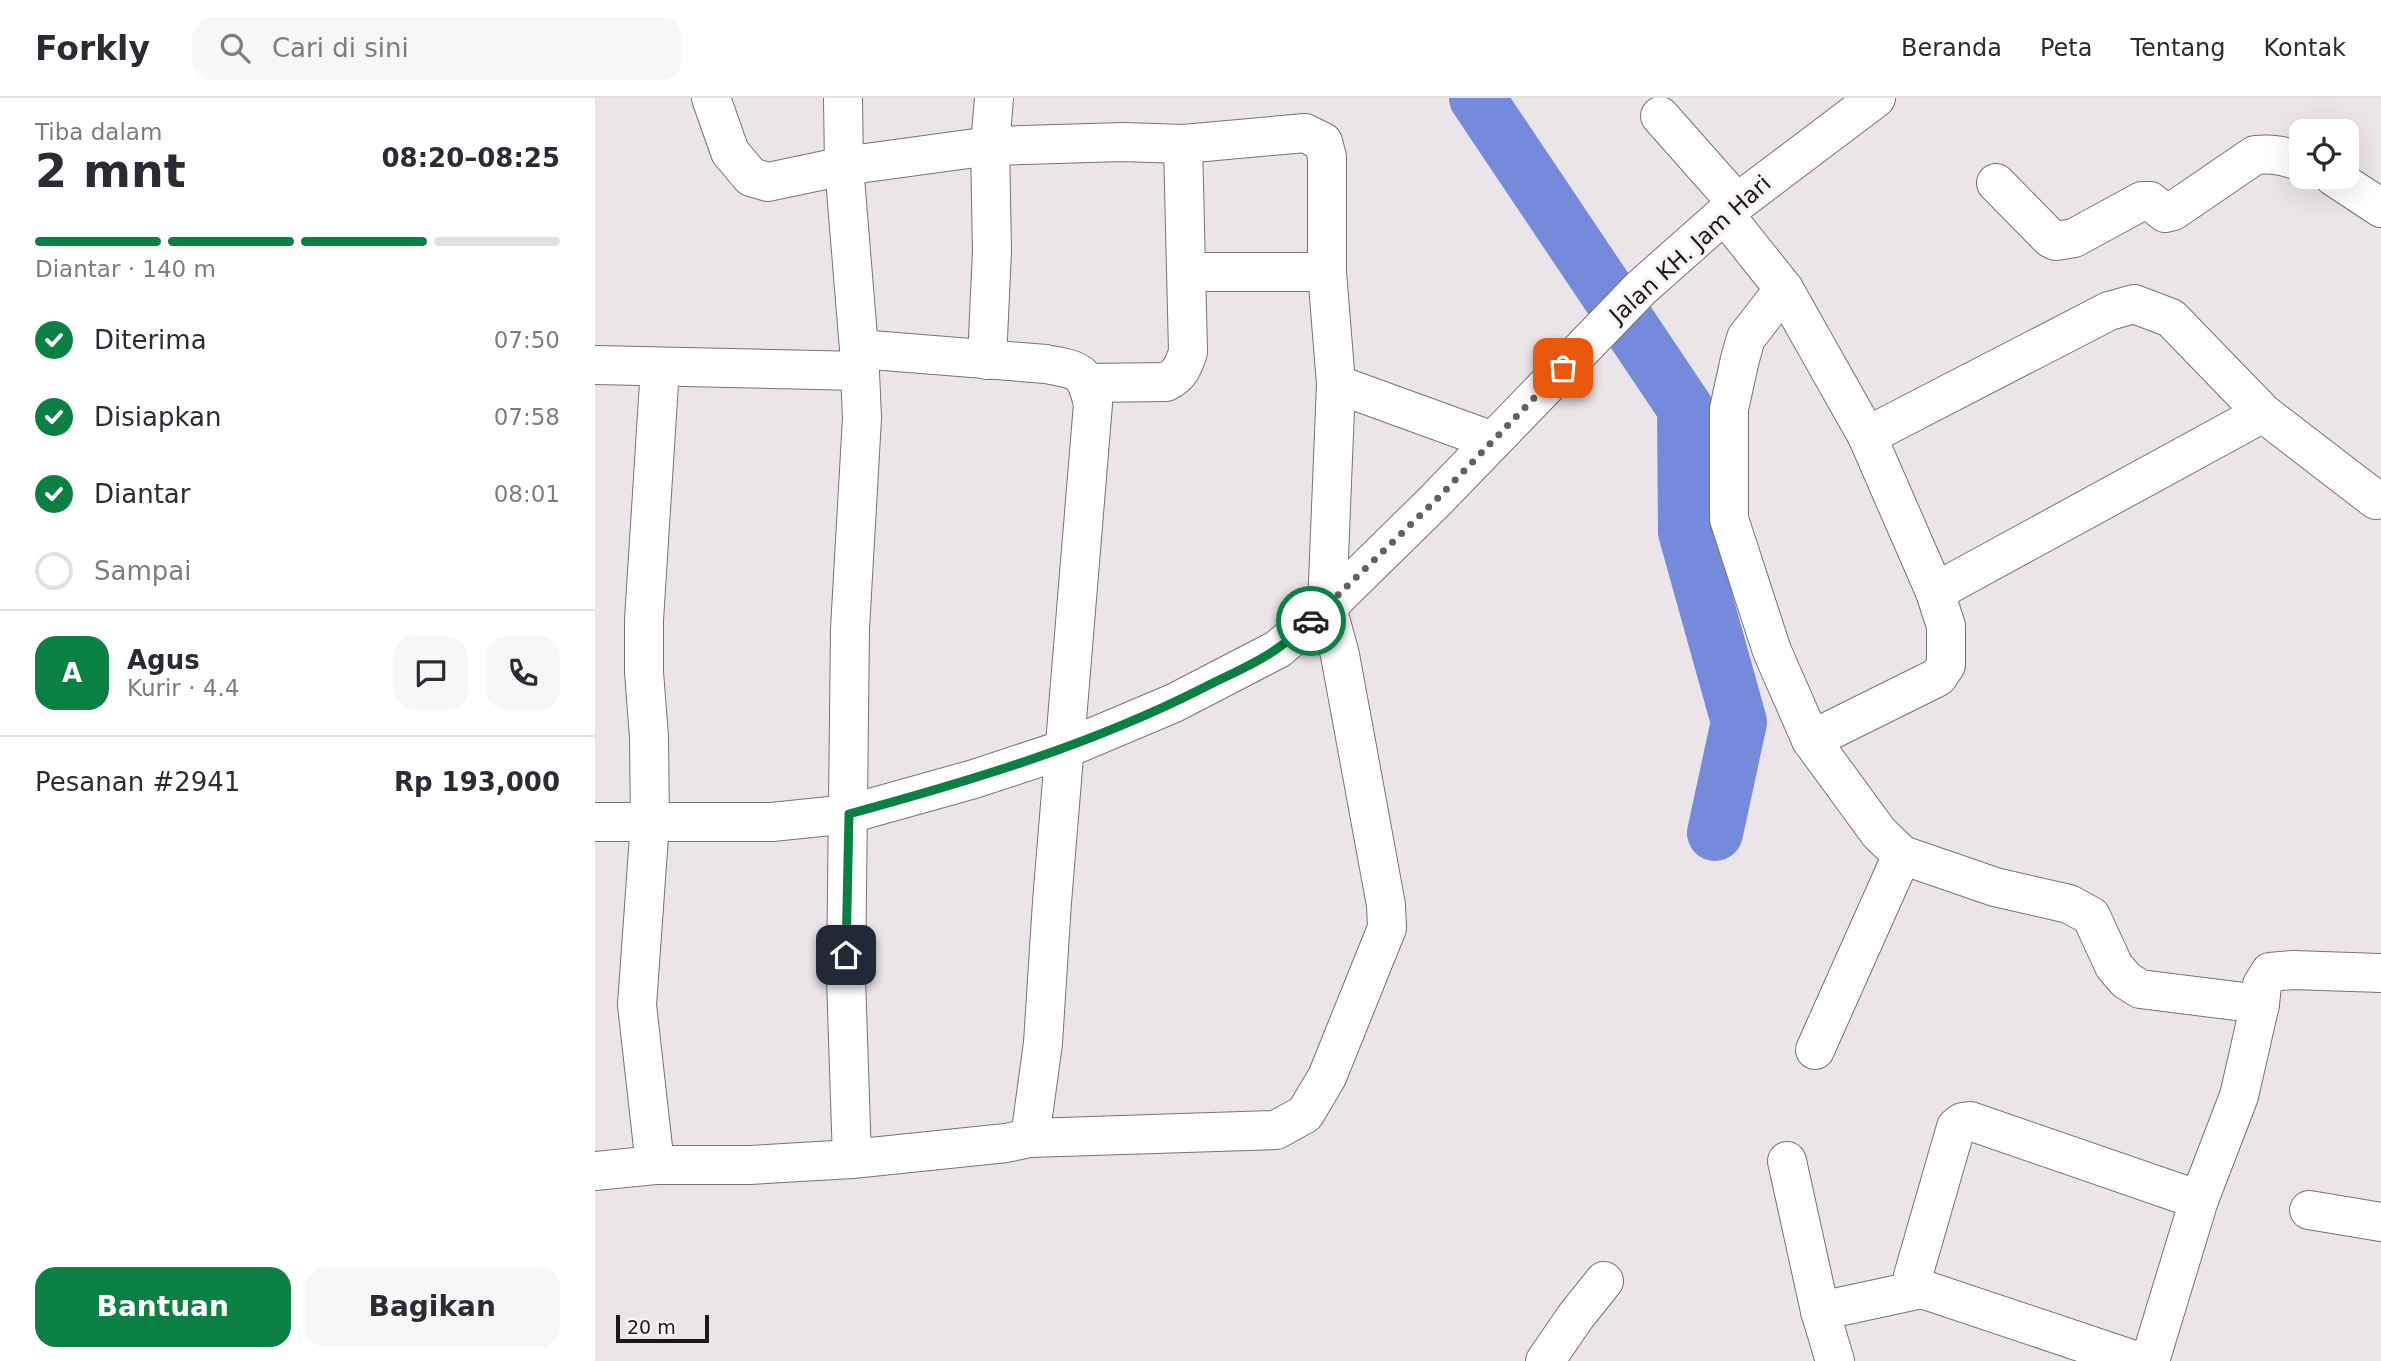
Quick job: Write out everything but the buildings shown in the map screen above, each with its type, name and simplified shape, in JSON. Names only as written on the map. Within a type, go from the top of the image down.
[{"type":"street","points":[[595,1171],[655,1165],[750,1165],[852,1159],[1030,1139],[1276,1130],[1305,1114],[1327,1077],[1387,928],[1386,905],[1342,668],[1327,607],[1336,384],[1327,272],[1329,180],[1323,142],[1305,133],[1183,144],[1122,142],[990,146],[844,166],[768,182],[751,177],[730,152],[711,98]]},
{"type":"street","points":[[843,98],[844,166],[860,360],[861,457],[850,629],[846,978],[852,1159]]},
{"type":"street","points":[[987,360],[992,251],[990,146],[994,98]]},
{"type":"street","name":"Jalan KH. Jam Hari","points":[[595,822],[772,822],[849,814],[974,779],[1065,749],[1174,703],[1278,649],[1327,607],[1641,288],[1731,209],[1876,98]]},
{"type":"street","points":[[1660,116],[1731,209],[1784,289],[1867,436],[1935,592],[1946,626],[1947,665],[1938,677],[1811,740]]},
{"type":"street","points":[[1088,383],[1166,382],[1177,377],[1183,367],[1188,352],[1183,144]]},
{"type":"street","points":[[1996,183],[2050,238],[2063,240],[2074,238],[2142,201],[2150,201],[2165,213],[2173,211],[2255,155],[2269,153],[2289,157]]},
{"type":"street","points":[[2352,189],[2381,208]]},
{"type":"street","points":[[1187,272],[1327,272]]},
{"type":"street","points":[[1784,289],[1746,338],[1740,359],[1729,410],[1729,519],[1772,651],[1811,740],[1879,833],[1902,855],[1995,887],[2069,904],[2091,916],[2114,966],[2126,980],[2140,989],[2260,1004]]},
{"type":"street","points":[[1867,436],[2109,311],[2134,304],[2171,318],[2263,413],[2376,500]]},
{"type":"street","points":[[595,365],[660,367],[860,360],[987,360],[1046,364],[1079,371],[1088,383],[1093,404],[1043,1043],[1030,1139]]},
{"type":"street","points":[[655,1165],[637,1005],[650,822],[644,620],[660,367]]},
{"type":"street","points":[[1336,384],[1499,435]]},
{"type":"street","points":[[1935,592],[2263,413]]},
{"type":"street","points":[[1815,1050],[1902,855]]},
{"type":"street","points":[[2150,1361],[2199,1200],[2239,1096],[2262,985],[2270,972],[2293,970],[2381,973]]},
{"type":"street","points":[[2137,1361],[1922,1289],[1914,1283],[1913,1276],[1957,1127],[1962,1122],[1970,1121],[2199,1200]]},
{"type":"street","points":[[1787,1161],[1820,1311],[1835,1361]]},
{"type":"street","points":[[2309,1210],[2381,1222]]},
{"type":"street","points":[[1545,1361],[1604,1281]]},
{"type":"street","points":[[1820,1311],[1922,1289]]},
{"type":"waterway","points":[[1477,98],[1685,408],[1686,532],[1739,722],[1715,833]]},
{"type":"way so far","points":[[1311,621],[1435,501],[1563,368]]},
{"type":"route","points":[[846,955],[849,814],[974,779],[1065,749],[1174,703],[1257,660],[1278,649],[1311,621]]}]
